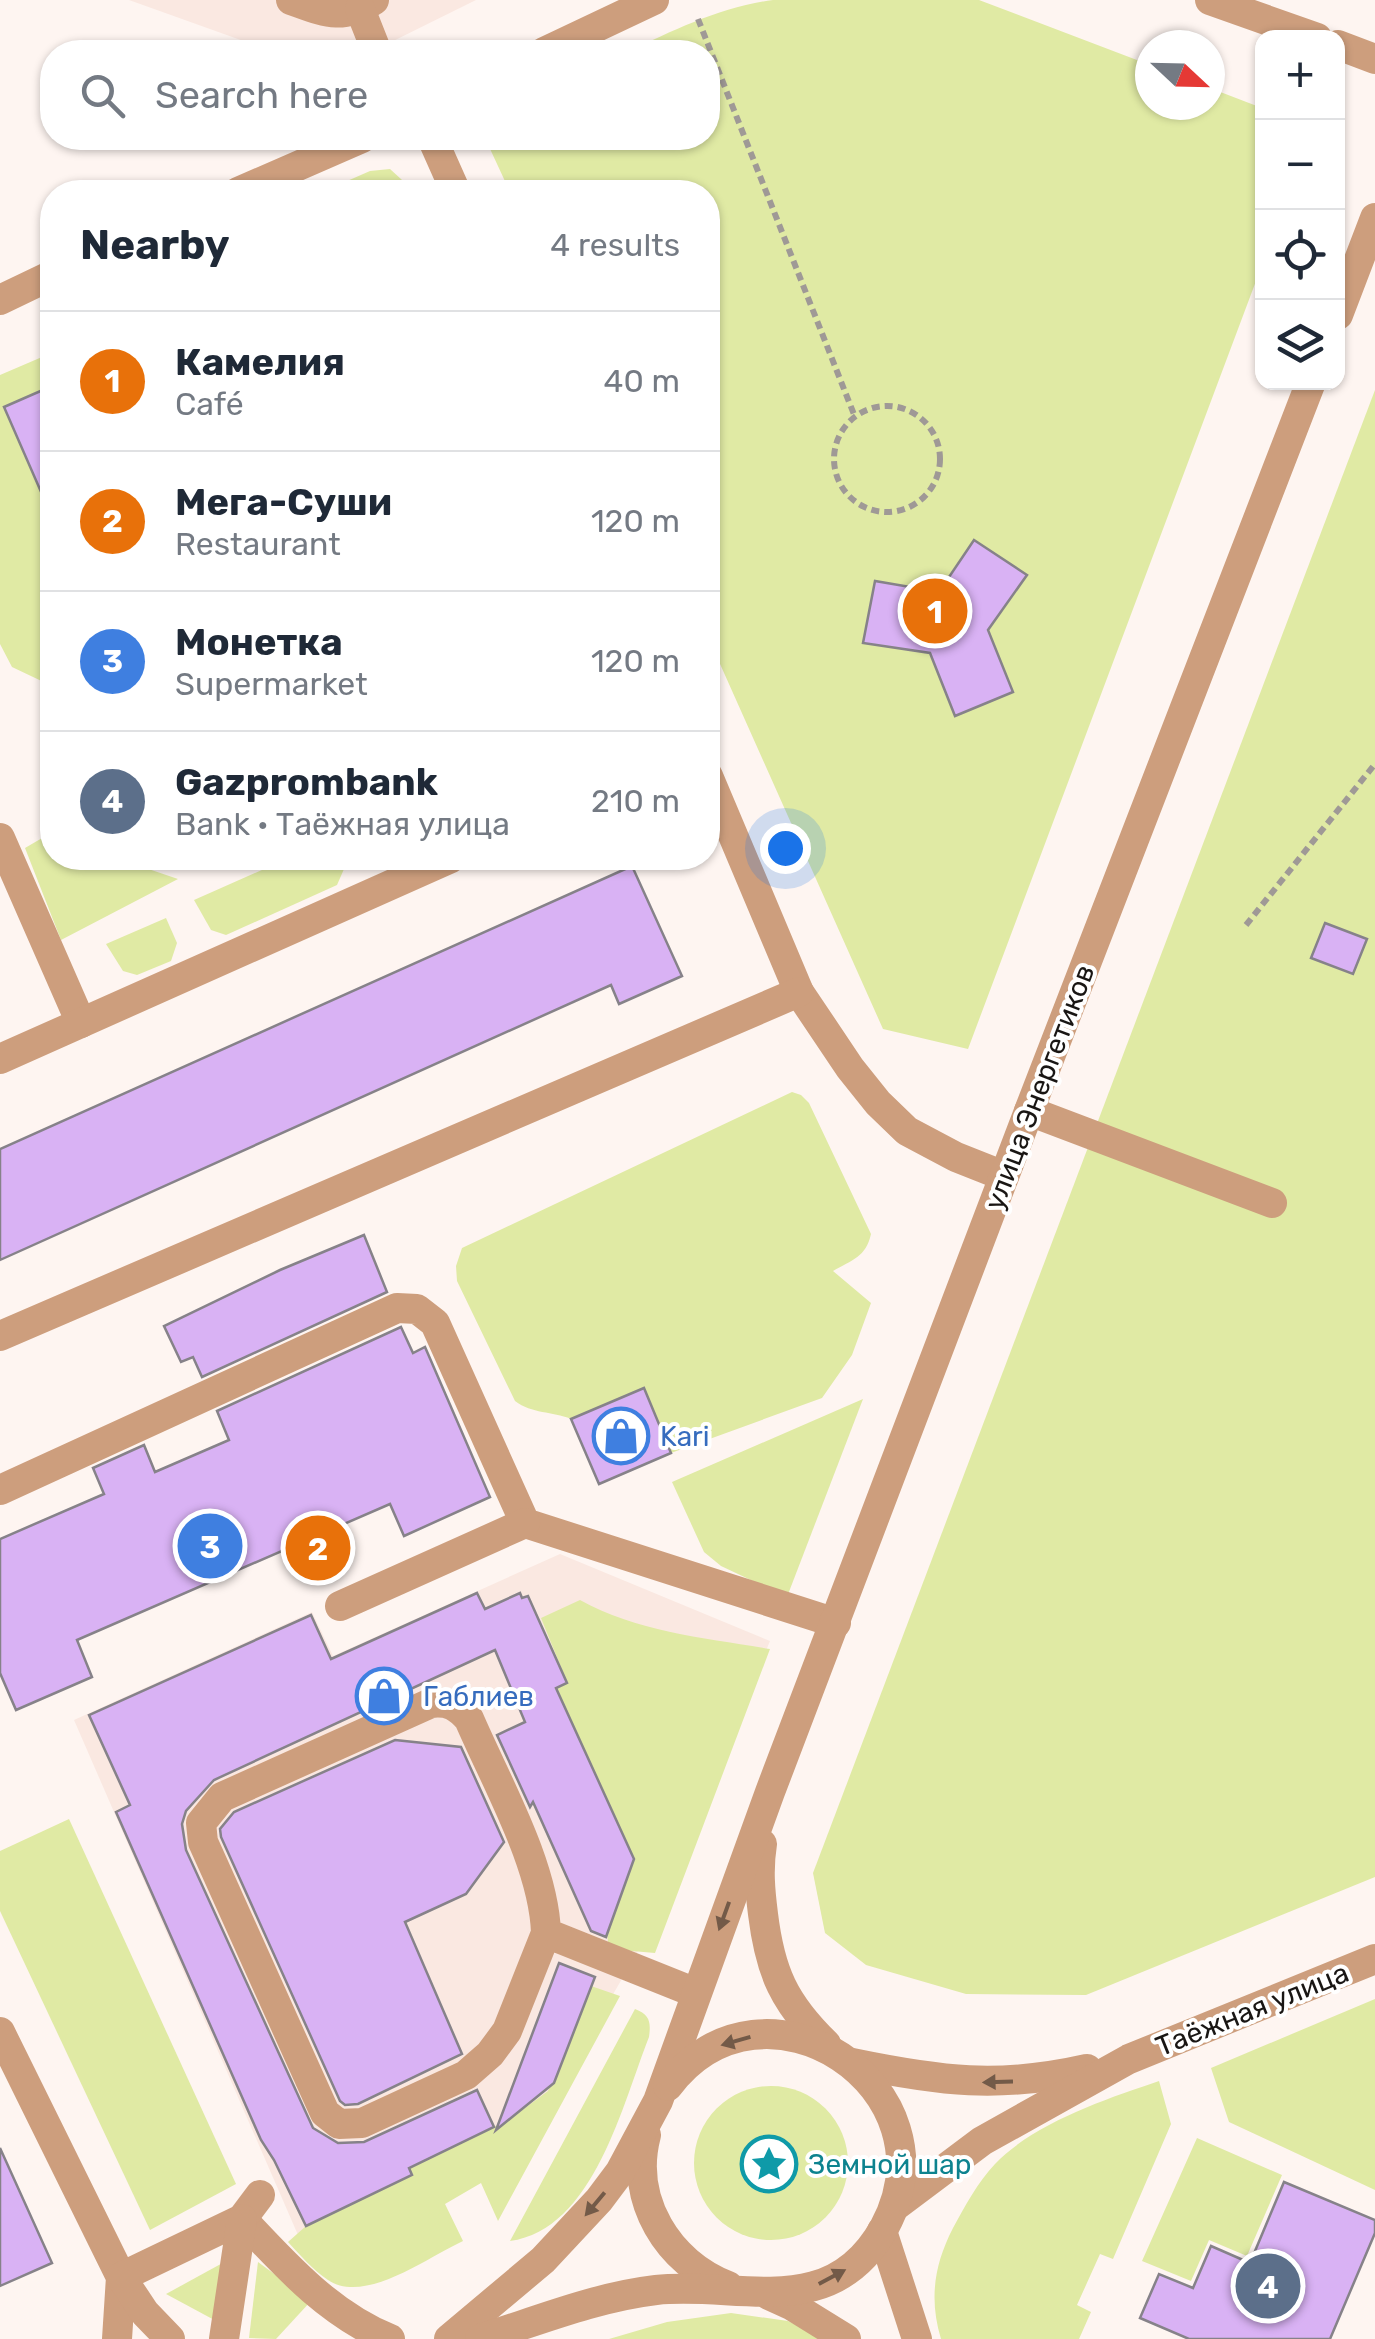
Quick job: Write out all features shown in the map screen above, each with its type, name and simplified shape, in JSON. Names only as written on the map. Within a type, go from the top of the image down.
[{"type":"street","points":[[290,0],[332,15],[367,4],[374,40]]},
{"type":"street","points":[[569,40],[654,0]]},
{"type":"street","points":[[1210,0],[1287,13],[1307,30]]},
{"type":"street","points":[[1345,48],[1375,59]]},
{"type":"street","points":[[266,180],[334,150]]},
{"type":"street","points":[[437,150],[451,180]]},
{"type":"street","points":[[1344,300],[1375,218]]},
{"type":"street","points":[[0,300],[40,281]]},
{"type":"street","name":"улица Энергетиков","points":[[770,1792],[1028,1111],[1308,390]]},
{"type":"street","points":[[720,805],[798,992],[850,1068],[878,1103],[907,1130],[956,1158],[1004,1176]]},
{"type":"street","points":[[0,838],[81,1023]]},
{"type":"street","points":[[0,1059],[390,870]]},
{"type":"street","points":[[0,1336],[798,992]]},
{"type":"street","points":[[1028,1111],[1272,1202]]},
{"type":"street","points":[[0,1490],[397,1308],[418,1309],[434,1322],[526,1523]]},
{"type":"street","points":[[340,1606],[526,1523],[836,1623]]},
{"type":"street","points":[[431,1702],[446,1702],[458,1706],[469,1719],[531,1863],[545,1902],[546,1932],[507,2031],[490,2054],[466,2075],[362,2123],[339,2124],[325,2112],[203,1842],[201,1823],[222,1797],[431,1702]]},
{"type":"street","points":[[770,1792],[654,2112],[641,2169],[648,2204],[662,2233],[674,2250],[706,2277],[804,2312],[846,2339]]},
{"type":"street","points":[[770,1792],[758,1870],[766,1943],[774,1974],[788,2000],[885,2103],[896,2127],[900,2154],[888,2219],[917,2339]]},
{"type":"street","points":[[546,1932],[696,1993]]},
{"type":"street","name":"Таёжная улица","points":[[1128,2060],[1375,1959]]},
{"type":"street","points":[[0,2032],[120,2277],[145,2313],[170,2339]]},
{"type":"street","points":[[449,2339],[543,2260],[599,2200],[688,2064],[707,2051],[754,2036],[780,2034],[806,2039],[841,2056],[923,2077],[977,2083],[1048,2078],[1128,2060]]},
{"type":"street","points":[[480,2339],[628,2295],[689,2288],[756,2293],[798,2291],[827,2281],[866,2252],[888,2219],[982,2141],[1128,2060]]},
{"type":"street","points":[[120,2277],[251,2207]]},
{"type":"street","points":[[224,2339],[251,2207]]},
{"type":"street","points":[[251,2207],[296,2277],[340,2311],[390,2339]]},
{"type":"street","points":[[118,2339],[120,2277]]},
{"type":"path","points":[[698,19],[706,40]]},
{"type":"path","points":[[720,75],[854,417]]},
{"type":"path","points":[[869,408],[903,408],[930,428],[941,461],[937,478],[916,504],[901,512],[866,509],[850,499],[839,484],[834,448],[841,430],[854,417],[869,408]]},
{"type":"path","points":[[1246,926],[1375,764]]},
{"type":"shaded area","points":[[129,0],[476,0],[395,40],[241,40]]},
{"type":"shaded area","points":[[560,1554],[770,1641],[650,1930],[546,2111],[298,2235],[74,1720],[312,1612],[333,1656]]},
{"type":"green space","points":[[773,0],[979,0],[1135,59],[1135,120],[1225,120],[1225,94],[1255,105],[1255,284],[968,1049],[883,1029],[720,664],[720,180],[504,180],[491,150],[720,150],[720,40],[654,40],[716,14]]},
{"type":"green space","points":[[390,169],[402,180],[349,180],[370,171]]},
{"type":"green space","points":[[40,358],[40,392],[5,408],[40,489],[40,680],[12,667],[0,644],[0,375]]},
{"type":"green space","points":[[1375,390],[1375,1877],[1086,1995],[966,1994],[866,1965],[825,1933],[813,1873]]},
{"type":"green space","points":[[40,839],[40,870],[151,870],[178,879],[61,940],[25,848]]},
{"type":"green space","points":[[262,870],[344,870],[337,885],[226,935],[211,930],[194,900]]},
{"type":"green space","points":[[166,918],[177,943],[171,961],[137,975],[123,971],[106,944]]},
{"type":"green space","points":[[792,1092],[809,1103],[871,1234],[862,1253],[833,1271],[871,1303],[852,1355],[822,1398],[671,1453],[643,1388],[571,1419],[515,1401],[457,1281],[456,1266],[462,1248]]},
{"type":"green space","points":[[863,1399],[787,1597],[721,1566],[704,1552],[672,1482]]},
{"type":"green space","points":[[580,1600],[648,1627],[770,1649],[655,1953],[609,1949],[607,1934],[634,1859],[557,1689],[567,1682],[541,1618]]},
{"type":"green space","points":[[69,1819],[236,2184],[150,2230],[0,1911],[0,1851]]},
{"type":"green space","points":[[591,1986],[620,1996],[498,2221],[481,2183],[445,2204],[463,2241],[396,2276],[360,2287],[328,2280],[288,2242],[306,2226],[412,2175],[409,2168],[510,2119],[548,2091]]},
{"type":"green space","points":[[1375,1999],[1375,2190],[1229,2122],[1211,2068]]},
{"type":"green space","points":[[635,2009],[648,2020],[649,2037],[601,2159],[564,2214],[539,2232],[510,2241]]},
{"type":"green space","points":[[1159,2081],[1171,2124],[1113,2259],[1100,2254],[1077,2305],[1091,2312],[1079,2339],[941,2339],[935,2282],[941,2255],[962,2211],[989,2171],[1011,2149],[1050,2124]]},
{"type":"green space","points":[[771,2086],[801,2091],[826,2108],[843,2133],[848,2163],[843,2193],[826,2218],[801,2235],[771,2240],[741,2235],[716,2218],[699,2193],[694,2163],[699,2133],[716,2108],[741,2091]]},
{"type":"green space","points":[[1197,2138],[1282,2175],[1247,2256],[1209,2240],[1191,2281],[1142,2261]]},
{"type":"green space","points":[[228,2260],[218,2322],[166,2294]]},
{"type":"green space","points":[[258,2262],[311,2301],[276,2339],[249,2338]]},
{"type":"green space","points":[[731,2313],[788,2321],[825,2339],[609,2339],[667,2322]]},
{"type":"building","points":[[40,391],[40,490],[4,407]]},
{"type":"building","points":[[974,540],[1027,575],[988,630],[1013,692],[955,716],[930,653],[863,643],[875,581],[939,592]]},
{"type":"building","points":[[623,870],[634,870],[682,976],[619,1004],[611,985],[0,1260],[0,1149]]},
{"type":"building","points":[[1325,923],[1367,939],[1353,974],[1311,958]]},
{"type":"building","points":[[364,1235],[387,1292],[202,1377],[193,1357],[181,1362],[164,1326]]},
{"type":"building","points":[[401,1327],[413,1353],[425,1347],[490,1497],[404,1536],[390,1504],[77,1640],[92,1677],[16,1710],[0,1673],[0,1539],[104,1494],[93,1468],[144,1445],[155,1472],[229,1440],[217,1411]]},
{"type":"building","name":"Kari","points":[[644,1388],[671,1453],[599,1484],[571,1419]]},
{"type":"building","points":[[477,1593],[485,1609],[520,1593],[522,1598],[528,1596],[567,1683],[556,1688],[634,1859],[606,1937],[591,1931],[533,1802],[530,1807],[497,1735],[525,1722],[495,1650],[214,1780],[186,1811],[182,1824],[186,1850],[313,2128],[338,2143],[364,2142],[477,2090],[494,2127],[409,2168],[412,2175],[306,2226],[261,2140],[116,1812],[130,1805],[89,1715],[311,1615],[331,1659]]},
{"type":"building","points":[[395,1740],[461,1747],[504,1842],[466,1894],[405,1922],[462,2054],[358,2104],[345,2105],[220,1829],[234,1812]]},
{"type":"building","points":[[559,1963],[595,1977],[554,2083],[496,2130]]},
{"type":"building","points":[[0,2148],[52,2263],[0,2286]]},
{"type":"building","points":[[1284,2182],[1375,2220],[1375,2233],[1330,2339],[1189,2339],[1140,2318],[1159,2274],[1193,2288],[1211,2246],[1250,2263]]},
{"type":"place","name":"Камелия","points":[[935,611]]},
{"type":"place","name":"Kari","points":[[621,1436]]},
{"type":"place","name":"Монетка","points":[[210,1546]]},
{"type":"place","name":"Мега-Суши","points":[[318,1548]]},
{"type":"place","name":"Габлиев","points":[[384,1696]]},
{"type":"place","name":"Земной шар","points":[[769,2164]]},
{"type":"place","name":"Gazprombank","points":[[1268,2286]]}]
